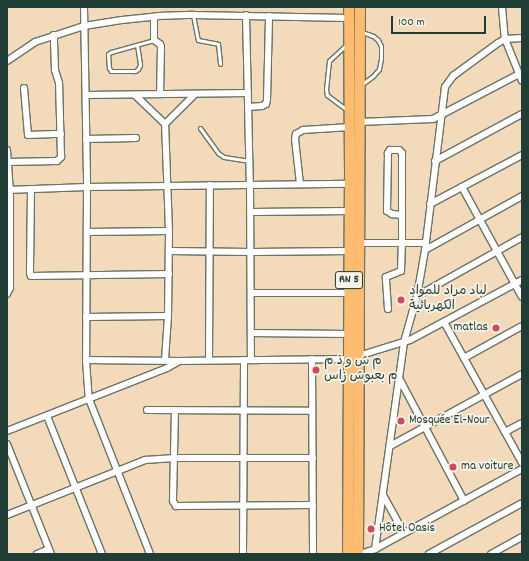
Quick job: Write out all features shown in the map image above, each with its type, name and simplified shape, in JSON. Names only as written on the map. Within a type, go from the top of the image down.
[{"type":"main road","name":"RN 5","points":[[349,7],[349,334],[354,358],[359,554]]},
{"type":"main road","name":"RN 5","points":[[348,554],[359,243],[360,7]]},
{"type":"street","points":[[84,7],[87,187],[86,360],[89,399],[150,554]]},
{"type":"street","points":[[502,7],[505,39],[522,81]]},
{"type":"street","points":[[7,60],[35,42],[84,26],[154,16],[246,15],[349,18]]},
{"type":"street","points":[[246,15],[250,161],[251,360]]},
{"type":"street","points":[[154,16],[154,40],[160,44],[161,47],[160,94]]},
{"type":"street","points":[[248,108],[266,104],[267,100],[268,16]]},
{"type":"street","points":[[7,162],[60,160],[61,134],[59,83],[55,70],[54,36]]},
{"type":"street","points":[[372,551],[383,495],[404,342],[417,296],[425,250],[445,87],[447,81],[505,39],[522,38]]},
{"type":"street","points":[[359,122],[433,119],[519,74]]},
{"type":"street","points":[[24,88],[28,135],[61,134]]},
{"type":"street","points":[[86,95],[248,93]]},
{"type":"street","points":[[165,360],[169,274],[166,124],[195,94]]},
{"type":"street","points":[[135,95],[166,124]]},
{"type":"street","points":[[435,161],[522,114]]},
{"type":"street","points":[[300,184],[295,139],[296,134],[303,130],[350,127]]},
{"type":"street","points":[[86,139],[136,138]]},
{"type":"street","points":[[7,150],[8,282],[10,288],[7,294]]},
{"type":"street","points":[[388,309],[386,277],[401,271],[402,243],[402,215],[402,153],[399,150],[390,150],[388,153],[387,209],[389,213],[402,215]]},
{"type":"street","points":[[430,204],[522,155]]},
{"type":"street","points":[[8,190],[87,187],[350,184]]},
{"type":"street","points":[[209,360],[210,185]]},
{"type":"street","points":[[462,187],[522,297]]},
{"type":"street","points":[[31,189],[30,274],[33,276],[169,274]]},
{"type":"street","points":[[425,250],[522,196]]},
{"type":"street","points":[[250,212],[350,211]]},
{"type":"street","points":[[87,232],[169,231]]},
{"type":"street","points":[[417,296],[522,237]]},
{"type":"street","points":[[359,243],[426,243]]},
{"type":"street","points":[[169,251],[350,251]]},
{"type":"street","points":[[86,360],[178,361],[354,358],[404,342],[522,280]]},
{"type":"street","points":[[251,293],[349,292]]},
{"type":"street","points":[[86,317],[168,316]]},
{"type":"street","points":[[444,322],[522,463]]},
{"type":"street","points":[[464,358],[522,326]]},
{"type":"street","points":[[251,333],[349,334]]},
{"type":"street","points":[[312,359],[313,554]]},
{"type":"street","points":[[243,554],[244,360]]},
{"type":"street","points":[[7,431],[167,368],[178,361]]},
{"type":"street","points":[[390,446],[522,374]]},
{"type":"street","points":[[400,378],[424,428],[464,501]]},
{"type":"street","points":[[146,410],[312,411]]},
{"type":"street","points":[[175,410],[173,501],[176,506],[313,505]]},
{"type":"street","points":[[47,416],[102,554]]},
{"type":"street","points":[[505,432],[522,423]]},
{"type":"street","points":[[7,444],[50,552],[37,554]]},
{"type":"street","points":[[7,515],[145,460],[175,458],[313,458]]},
{"type":"street","points":[[359,554],[372,551],[522,469]]},
{"type":"street","points":[[383,495],[404,534]]},
{"type":"street","points":[[429,554],[522,503]]},
{"type":"street","points":[[492,554],[522,537]]},
{"type":"lane","points":[[193,15],[198,40],[218,44],[220,64]]},
{"type":"lane","points":[[360,31],[373,36],[381,46],[379,68],[373,76],[360,86]]},
{"type":"lane","points":[[137,45],[140,65],[136,71],[111,71],[109,68],[108,54],[137,45],[154,40]]},
{"type":"lane","points":[[349,43],[328,61],[326,89],[327,95],[350,112]]},
{"type":"lane","points":[[200,128],[218,153],[224,157],[250,161]]},
{"type":"place","name":"لباد مراد للمواد الكهربائية","points":[[401,300]]},
{"type":"place","name":"matlas","points":[[496,328]]},
{"type":"place","name":"م ش و ذ م م بعبوش زاس","points":[[316,370]]},
{"type":"place","name":"Mosquée El-Nour","points":[[401,421]]},
{"type":"place","name":"ma voiture","points":[[453,467]]},
{"type":"place","name":"Hôtel Oasis","points":[[371,529]]}]
